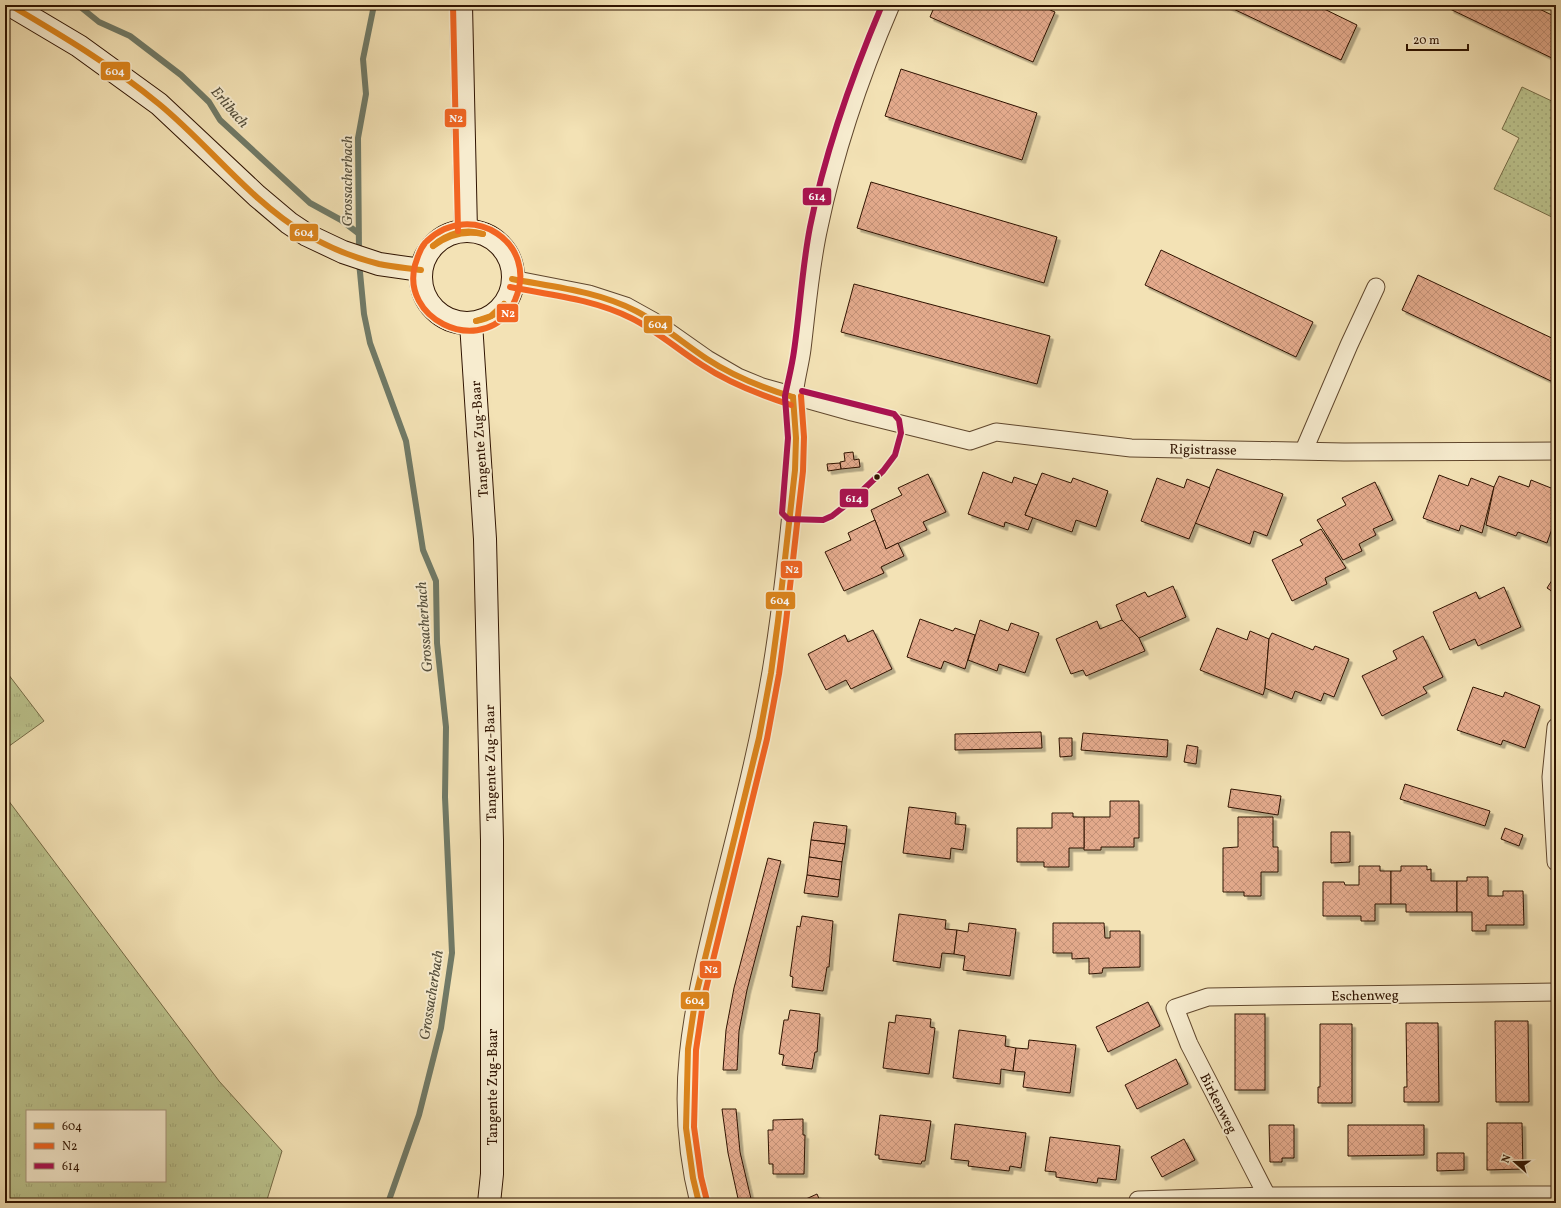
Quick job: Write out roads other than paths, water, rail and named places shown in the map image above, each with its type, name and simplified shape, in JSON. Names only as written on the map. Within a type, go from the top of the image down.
[{"type":"main road","points":[[10,5],[79,46],[159,104],[257,196],[289,223],[307,235],[343,252],[379,264],[421,270]]},
{"type":"main road","points":[[461,5],[466,231]]},
{"type":"main road","points":[[466,231],[478,232],[490,237],[507,255],[512,267],[511,290],[500,309],[491,316],[471,323],[450,320],[433,309],[423,291],[421,270],[425,258],[432,247],[453,233],[466,231]]},
{"type":"main road","name":"Tangente Zug-Baar","points":[[471,323],[485,539],[492,840],[492,1174],[489,1203]]},
{"type":"street","points":[[699,1203],[693,1178],[686,1128],[686,1078],[688,1049],[696,995],[759,738],[771,673],[795,470],[796,438],[794,397],[802,352],[814,252],[838,148],[870,54],[891,5]]},
{"type":"street","name":"Rigistrasse","points":[[512,279],[589,294],[626,306],[653,321],[707,359],[738,377],[762,387],[794,397],[970,441],[996,432],[1131,448],[1304,450],[1344,452],[1556,452]]},
{"type":"street","points":[[1304,450],[1349,344],[1376,287]]},
{"type":"street","points":[[1556,727],[1551,777],[1556,862]]},
{"type":"street","name":"Eschenweg","points":[[1175,1008],[1208,997],[1556,992]]},
{"type":"street","name":"Birkenweg","points":[[1175,1008],[1189,1044],[1266,1196]]},
{"type":"street","points":[[1138,1200],[1266,1196],[1556,1195]]},
{"type":"waterway","name":"Erlibach","points":[[78,5],[99,22],[130,36],[181,75],[209,102],[220,120],[310,203],[341,220],[358,233]]},
{"type":"waterway","name":"Grossacherbach","points":[[359,253],[358,138],[366,94],[363,59],[374,5]]},
{"type":"waterway","name":"Grossacherbach","points":[[359,262],[364,314],[370,343],[406,441],[423,550],[436,581],[437,643],[446,727],[445,797],[452,953],[441,1028],[419,1115],[388,1203]]}]
